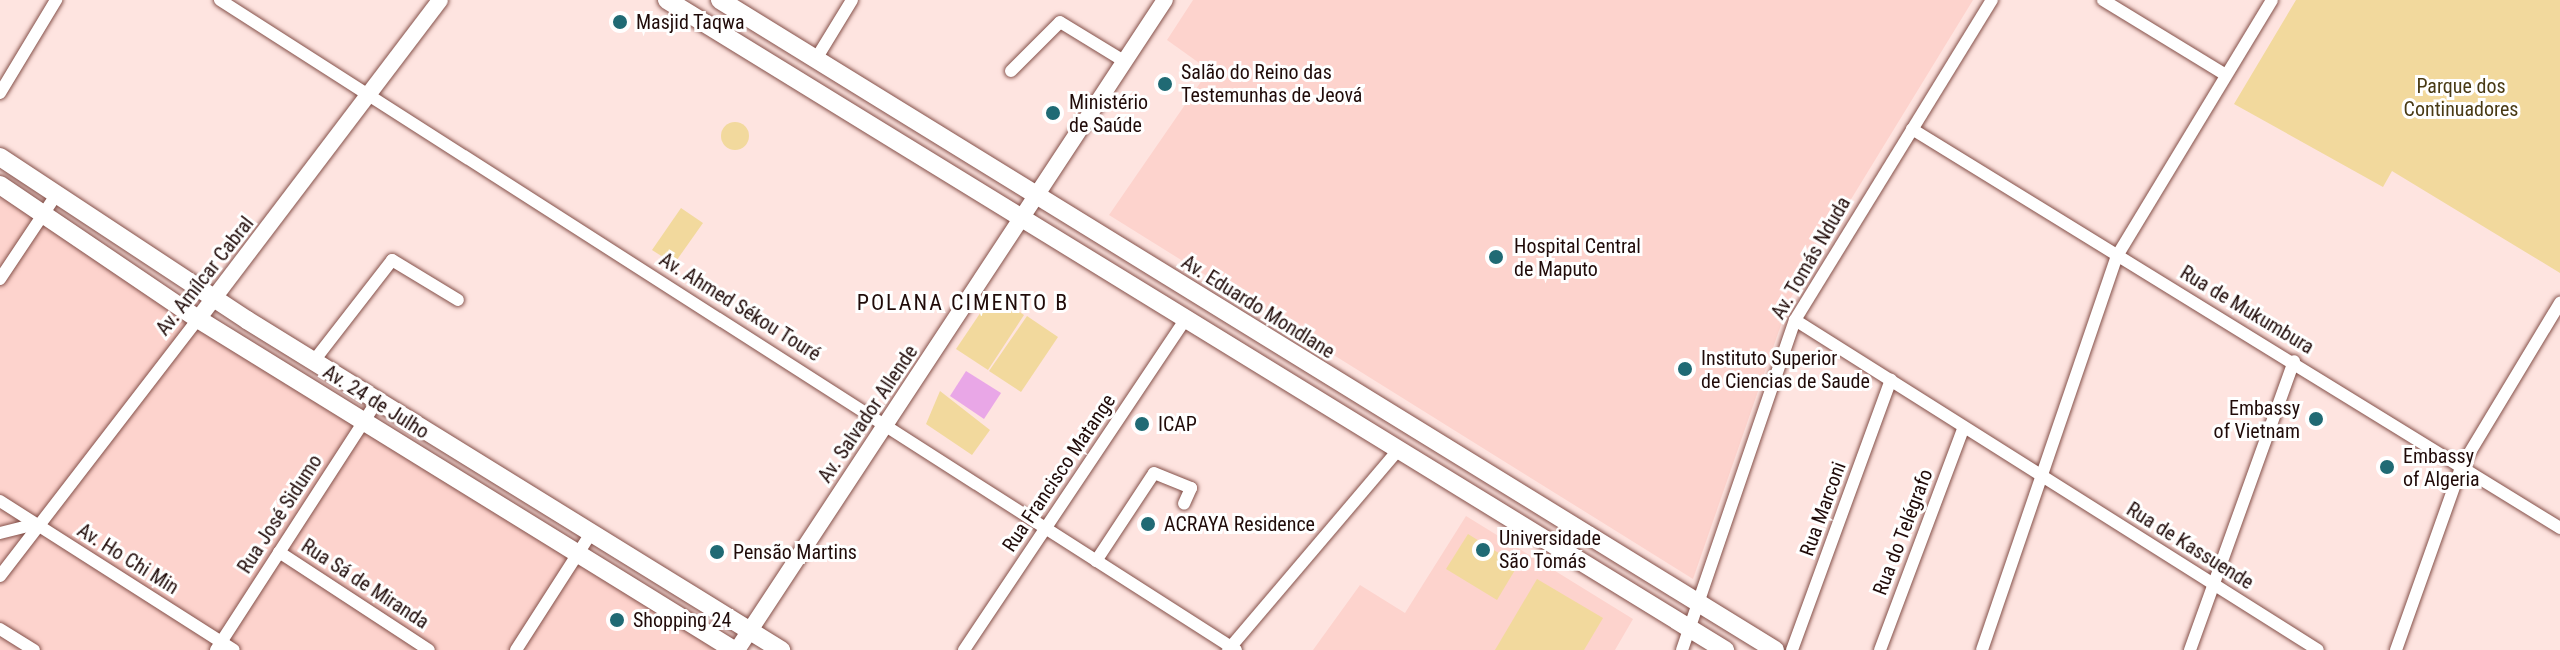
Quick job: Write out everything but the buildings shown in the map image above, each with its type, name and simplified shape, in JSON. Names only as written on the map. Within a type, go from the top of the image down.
[{"type":"main road","points":[[667,0],[1725,650]]},
{"type":"main road","name":"Av. Eduardo Mondlane","points":[[720,0],[1082,226],[1775,650]]},
{"type":"main road","name":"Av. 24 de Julho","points":[[0,157],[213,299],[781,650]]},
{"type":"main road","name":"Av. 24 de Julho","points":[[0,185],[198,319],[735,650]]},
{"type":"street","points":[[0,93],[56,0]]},
{"type":"street","name":"Av. Ahmed Sékou Touré","points":[[220,0],[367,97],[886,422],[1232,649]]},
{"type":"street","name":"Av. Amílcar Cabral","points":[[0,576],[35,524],[198,319],[440,0]]},
{"type":"street","points":[[816,59],[852,0]]},
{"type":"street","name":"Av. Salvador Allende","points":[[735,650],[1165,0]]},
{"type":"street","name":"Av. Tomás Nduda","points":[[1682,650],[1795,320],[1992,0]]},
{"type":"street","points":[[2103,0],[2203,61],[2227,69]]},
{"type":"street","points":[[1982,650],[2117,256],[2227,69],[2272,0]]},
{"type":"street","points":[[1011,71],[1060,22],[1124,61]]},
{"type":"street","name":"Rua de Mukumbura","points":[[1912,129],[2294,361],[2560,528]]},
{"type":"street","points":[[0,279],[56,195]]},
{"type":"street","points":[[313,362],[392,260],[458,300]]},
{"type":"street","points":[[2396,650],[2461,467],[2560,303]]},
{"type":"street","name":"Rua Francisco Matange","points":[[964,650],[1187,317]]},
{"type":"street","points":[[1795,320],[1963,429]]},
{"type":"street","points":[[2190,650],[2294,361]]},
{"type":"street","name":"Rua Marconi","points":[[1792,650],[1891,380]]},
{"type":"street","name":"Rua José Sidumo","points":[[219,646],[378,400]]},
{"type":"street","name":"Rua de Kassuende","points":[[1963,429],[2042,475],[2318,650]]},
{"type":"street","name":"Rua do Telégrafo","points":[[1880,650],[1963,429]]},
{"type":"street","points":[[1232,649],[1398,450]]},
{"type":"street","points":[[1096,561],[1154,473],[1191,488],[1184,504]]},
{"type":"street","name":"Av. Ho Chi Min","points":[[0,501],[219,646],[234,650]]},
{"type":"street","points":[[0,533],[35,524]]},
{"type":"street","points":[[516,650],[591,533]]},
{"type":"street","name":"Rua Sá de Miranda","points":[[279,552],[429,650]]},
{"type":"street","points":[[0,629],[34,650]]},
{"type":"shaded area","name":"Hospital Central de Maputo","points":[[1193,0],[1973,0],[1790,299],[1693,579],[1109,215],[1209,70],[1167,40]]},
{"type":"shaded area","points":[[0,181],[731,650],[0,650]]},
{"type":"shaded area","points":[[966,371],[1001,393],[984,419],[950,396]]},
{"type":"shaded area","name":"Universidade São Tomás","points":[[1466,516],[1633,619],[1615,650],[1313,650],[1360,585],[1405,613]]},
{"type":"green space","name":"Parque dos Continuadores","points":[[2296,0],[2560,0],[2560,273],[2392,171],[2383,187],[2234,104]]},
{"type":"green space","points":[[735,122],[745,126],[749,136],[745,146],[735,150],[725,146],[721,136],[725,126]]},
{"type":"green space","points":[[681,208],[703,223],[674,264],[652,250]]},
{"type":"green space","points":[[993,294],[1024,315],[988,370],[956,349]]},
{"type":"green space","points":[[1027,316],[1058,337],[1021,392],[989,371]]},
{"type":"green space","points":[[940,391],[990,430],[972,455],[926,424]]},
{"type":"green space","points":[[1468,534],[1518,565],[1497,600],[1446,569]]},
{"type":"green space","points":[[1537,579],[1603,618],[1584,650],[1495,650]]},
{"type":"place","name":"Masjid Taqwa","points":[[620,22]]},
{"type":"place","name":"Salão do Reino das Testemunhas de Jeová","points":[[1165,84]]},
{"type":"place","name":"Ministério de Saúde","points":[[1053,113]]},
{"type":"place","name":"Hospital Central de Maputo","points":[[1496,257]]},
{"type":"place","name":"Instituto Superior de Ciencias de Saude","points":[[1685,369]]},
{"type":"place","name":"Embassy of Vietnam","points":[[2316,419]]},
{"type":"place","name":"ICAP","points":[[1142,424]]},
{"type":"place","name":"Embassy of Algeria","points":[[2387,467]]},
{"type":"place","name":"ACRAYA Residence","points":[[1148,524]]},
{"type":"place","name":"Universidade São Tomás","points":[[1483,550]]},
{"type":"place","name":"Pensão Martins","points":[[717,552]]},
{"type":"place","name":"Shopping 24","points":[[617,620]]},
{"type":"district","name":"POLANA CIMENTO B","points":[[963,303]]}]
